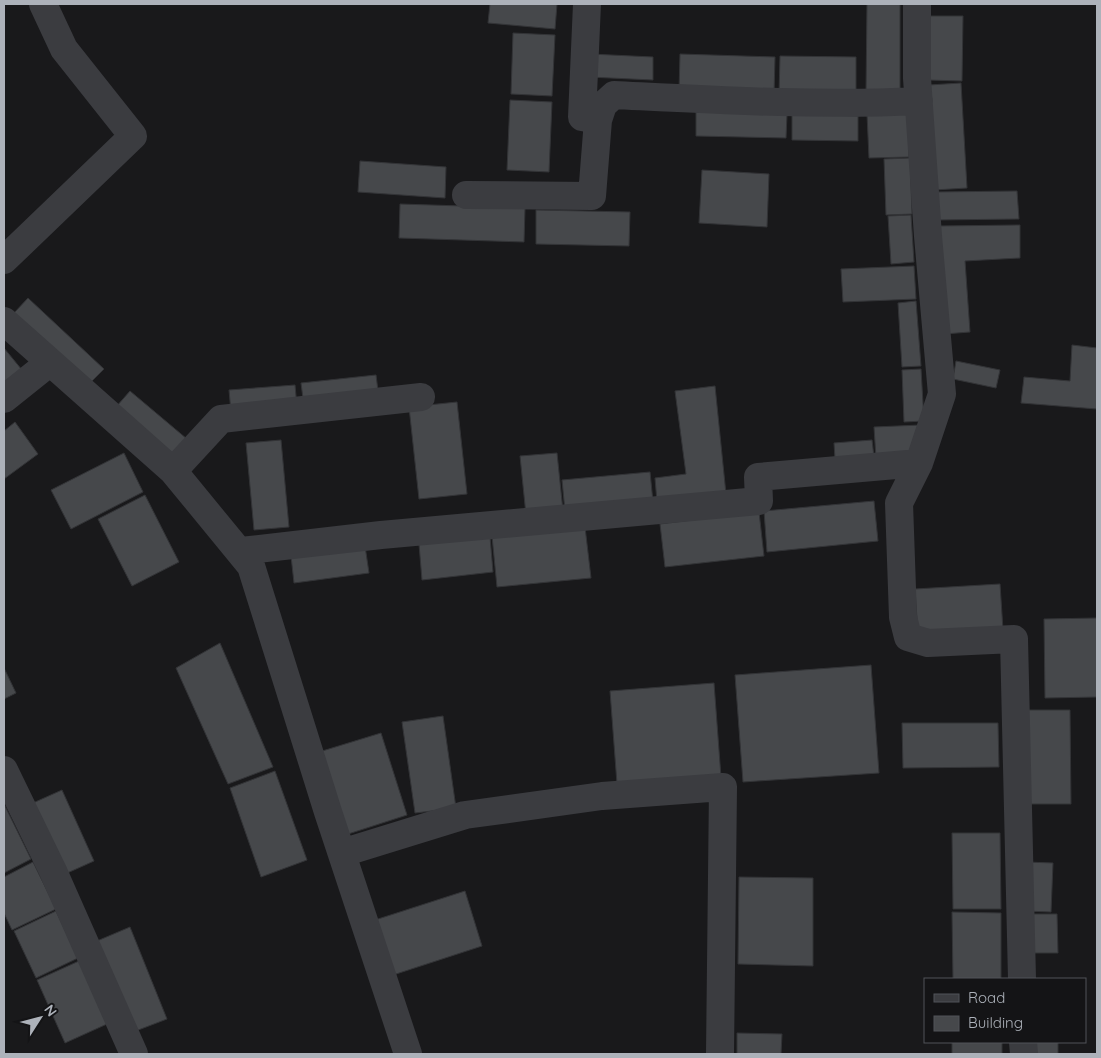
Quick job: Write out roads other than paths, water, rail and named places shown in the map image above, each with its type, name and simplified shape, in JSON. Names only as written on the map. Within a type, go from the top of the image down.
[{"type":"street","points":[[4,260],[133,136],[64,49],[43,4]]},
{"type":"street","points":[[587,4],[582,117],[598,120]]},
{"type":"street","points":[[917,4],[919,101],[928,236],[942,394],[919,463],[899,503],[903,617],[908,637],[928,643],[1014,639],[1022,978]]},
{"type":"street","points":[[466,195],[592,196],[598,120],[603,105],[614,95],[780,103],[865,104],[919,101]]},
{"type":"street","points":[[4,321],[173,470],[241,551],[251,566],[408,1054]]},
{"type":"street","points":[[4,399],[49,362]]},
{"type":"street","points":[[173,470],[221,419],[421,398]]},
{"type":"street","points":[[241,551],[381,535],[759,501],[758,476],[919,463]]},
{"type":"street","points":[[4,770],[53,871],[134,1054]]},
{"type":"street","points":[[342,853],[465,815],[602,796],[723,787],[720,1054]]}]
